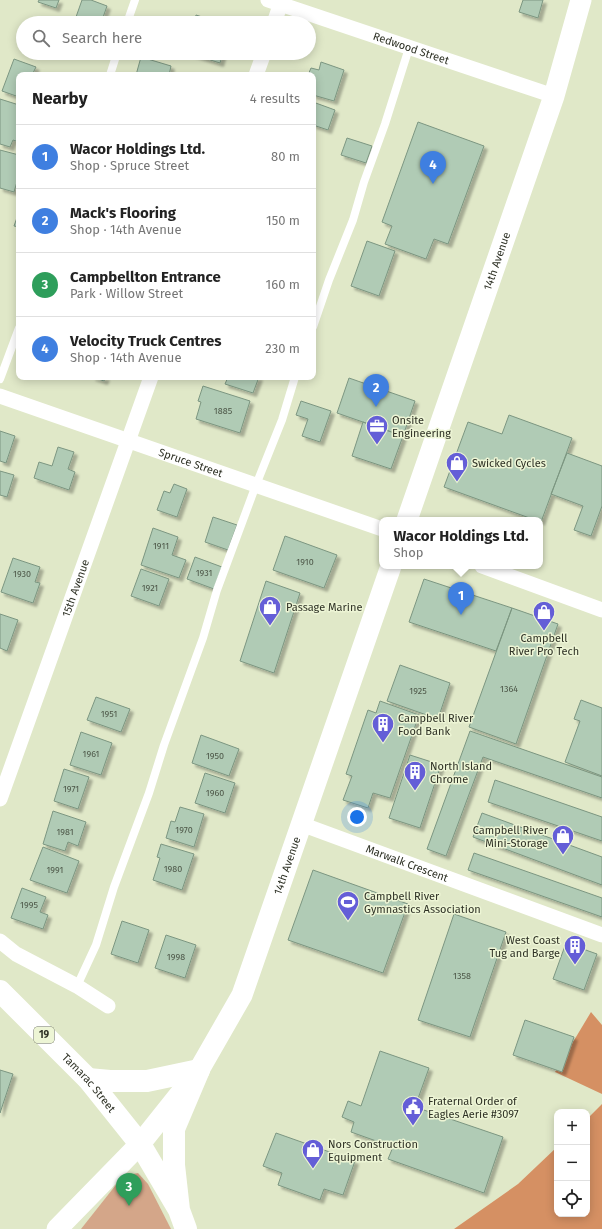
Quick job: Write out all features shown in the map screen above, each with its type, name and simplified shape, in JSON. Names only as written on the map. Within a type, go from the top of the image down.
[{"type":"main road","name":"14th Avenue","points":[[408,517],[554,96],[581,0]]},
{"type":"main road","name":"14th Avenue","points":[[56,1229],[140,1144],[199,1070],[242,995],[390,569]]},
{"type":"main road","name":"Tamarac Street","points":[[0,991],[88,1079],[140,1144]]},
{"type":"main road","points":[[88,1079],[110,1082],[147,1081],[199,1070]]},
{"type":"main road","points":[[183,1220],[174,1165],[174,1129],[199,1070]]},
{"type":"main road","name":"19","points":[[140,1144],[183,1220]]},
{"type":"street","name":"Redwood Street","points":[[277,1],[410,48],[554,96]]},
{"type":"street","points":[[275,16],[277,1]]},
{"type":"street","points":[[257,72],[261,60]]},
{"type":"street","name":"15th Avenue","points":[[0,799],[150,380]]},
{"type":"street","name":"Spruce Street","points":[[0,396],[379,528]]},
{"type":"street","points":[[490,569],[602,610]]},
{"type":"street","name":"Marwalk Crescent","points":[[301,824],[602,935]]},
{"type":"street","points":[[0,941],[16,954],[77,986],[108,1006]]},
{"type":"lane","points":[[129,16],[135,0]]},
{"type":"lane","points":[[316,318],[329,280],[353,220],[364,182],[410,48]]},
{"type":"lane","points":[[111,72],[115,60]]},
{"type":"lane","points":[[0,379],[16,336]]},
{"type":"lane","points":[[77,986],[96,945],[114,887],[149,793],[164,745],[203,638],[217,590],[282,420],[294,380]]},
{"type":"shaded area","points":[[591,1012],[602,1025],[602,1094],[555,1072]]},
{"type":"shaded area","points":[[602,1104],[602,1229],[454,1229],[518,1184],[554,1150],[554,1217],[590,1217],[590,1116]]},
{"type":"shaded area","points":[[138,1173],[148,1184],[171,1229],[81,1229],[119,1181],[128,1175]]},
{"type":"building","points":[[39,0],[59,0],[56,8],[38,2]]},
{"type":"building","points":[[82,0],[91,0],[107,6],[103,16],[76,16]]},
{"type":"building","points":[[523,0],[543,0],[538,18],[519,12]]},
{"type":"building","points":[[14,59],[36,67],[34,72],[16,72],[16,96],[2,91]]},
{"type":"building","points":[[140,60],[151,60],[171,66],[170,72],[137,72]]},
{"type":"building","points":[[210,60],[221,60],[220,63]]},
{"type":"building","points":[[321,62],[344,70],[334,101],[316,96],[316,72],[309,72],[311,68],[319,70]]},
{"type":"building","points":[[0,99],[16,104],[16,141],[13,140],[10,147],[0,144]]},
{"type":"building","points":[[316,103],[335,110],[328,130],[316,126]]},
{"type":"building","points":[[418,122],[484,146],[448,244],[434,239],[426,259],[385,244],[392,226],[382,222]]},
{"type":"building","points":[[347,138],[372,146],[366,163],[341,155]]},
{"type":"building","points":[[0,150],[16,154],[16,185],[14,192],[0,188]]},
{"type":"building","points":[[367,241],[395,251],[379,296],[351,286]]},
{"type":"building","points":[[349,378],[415,401],[403,436],[337,413]]},
{"type":"building","points":[[227,380],[258,380],[253,393],[225,384]]},
{"type":"building","points":[[203,386],[250,401],[240,433],[196,419],[201,402],[198,401]]},
{"type":"building","points":[[301,401],[331,411],[320,442],[302,436],[308,419],[296,415]]},
{"type":"building","points":[[509,415],[572,438],[543,517],[527,517],[444,487],[468,422],[502,434]]},
{"type":"building","name":"Onsite Engineering","points":[[363,422],[403,436],[391,469],[352,456]]},
{"type":"building","points":[[0,431],[15,436],[6,463],[0,461]]},
{"type":"building","points":[[58,447],[74,452],[68,469],[75,472],[69,490],[34,478],[39,462],[52,466]]},
{"type":"building","points":[[567,453],[602,466],[602,506],[591,536],[574,530],[583,506],[551,494]]},
{"type":"building","points":[[0,471],[14,475],[7,497],[0,495]]},
{"type":"building","points":[[174,484],[187,489],[177,517],[157,510],[164,491],[170,493]]},
{"type":"building","points":[[213,517],[237,525],[228,550],[205,542]]},
{"type":"building","points":[[153,528],[178,537],[172,555],[186,560],[179,578],[141,565]]},
{"type":"building","points":[[285,536],[337,555],[324,588],[273,570]]},
{"type":"building","points":[[195,557],[222,567],[214,589],[187,579]]},
{"type":"building","points":[[13,558],[40,567],[35,582],[40,583],[33,603],[1,592]]},
{"type":"building","points":[[141,569],[169,579],[159,606],[131,596]]},
{"type":"building","points":[[424,579],[512,608],[496,651],[409,622]]},
{"type":"building","name":"Passage Marine","points":[[266,581],[300,593],[274,673],[240,661]]},
{"type":"building","points":[[512,608],[558,624],[516,744],[469,727]]},
{"type":"building","points":[[0,614],[18,620],[7,651],[0,648]]},
{"type":"building","points":[[400,665],[450,683],[438,719],[387,701]]},
{"type":"building","points":[[96,697],[130,709],[121,732],[87,720]]},
{"type":"building","points":[[581,700],[602,708],[602,776],[565,762],[580,721],[574,719]]},
{"type":"building","name":"Campbell River Food Bank","points":[[380,701],[419,715],[390,798],[373,793],[368,808],[343,800],[352,776],[346,774],[368,710],[376,713]]},
{"type":"building","points":[[470,731],[602,777],[602,798],[483,757],[446,856],[427,849]]},
{"type":"building","points":[[81,732],[112,743],[101,775],[70,765]]},
{"type":"building","points":[[201,735],[239,749],[229,776],[192,763]]},
{"type":"building","name":"North Island Chrome","points":[[410,755],[441,765],[420,828],[389,818]]},
{"type":"building","points":[[64,769],[89,777],[78,809],[54,801]]},
{"type":"building","points":[[205,773],[235,783],[225,813],[195,803]]},
{"type":"building","points":[[495,780],[602,817],[602,841],[488,802]]},
{"type":"building","points":[[180,807],[204,814],[194,847],[166,838],[171,821],[175,822]]},
{"type":"building","points":[[53,811],[86,822],[78,846],[68,842],[65,851],[43,844]]},
{"type":"building","points":[[482,813],[602,857],[602,885],[473,837]]},
{"type":"building","points":[[161,844],[194,854],[182,890],[153,880],[160,858],[157,857]]},
{"type":"building","points":[[43,847],[79,861],[67,893],[30,880]]},
{"type":"building","points":[[474,853],[602,898],[602,917],[468,870]]},
{"type":"building","name":"Campbell River Gymnastics Association","points":[[313,870],[408,904],[383,973],[288,940]]},
{"type":"building","points":[[22,888],[46,897],[40,912],[48,915],[43,929],[11,918]]},
{"type":"building","points":[[454,914],[506,932],[470,1037],[418,1020]]},
{"type":"building","points":[[122,921],[149,930],[138,963],[111,954]]},
{"type":"building","points":[[166,935],[196,945],[185,978],[155,968]]},
{"type":"building","name":"West Coast Tug and Barge","points":[[566,943],[597,954],[584,990],[553,979]]},
{"type":"building","points":[[525,1020],[574,1037],[562,1072],[513,1055]]},
{"type":"building","name":"Fraternal Order of Eagles Aerie #3097","points":[[380,1051],[429,1068],[415,1107],[503,1137],[484,1193],[388,1159],[393,1147],[351,1132],[354,1122],[342,1117],[348,1101],[361,1106]]},
{"type":"building","points":[[0,1070],[13,1074],[0,1113]]},
{"type":"building","name":"Nors Construction Equipment","points":[[276,1133],[355,1161],[343,1195],[324,1189],[320,1200],[278,1185],[282,1173],[263,1166]]},
{"type":"place","name":"Velocity Truck Centres","points":[[433,184]]},
{"type":"place","name":"Mack's Flooring","points":[[376,407]]},
{"type":"place","name":"Onsite Engineering","points":[[377,446]]},
{"type":"place","name":"Swicked Cycles","points":[[457,482]]},
{"type":"place","name":"Wacor Holdings Ltd.","points":[[461,615]]},
{"type":"place","name":"Passage Marine","points":[[270,626]]},
{"type":"place","name":"Campbell River Pro Tech","points":[[544,632]]},
{"type":"place","name":"Campbell River Food Bank","points":[[383,744]]},
{"type":"place","name":"North Island Chrome","points":[[415,792]]},
{"type":"place","name":"Campbell River Mini-Storage","points":[[563,856]]},
{"type":"place","name":"Campbell River Gymnastics Association","points":[[348,922]]},
{"type":"place","name":"West Coast Tug and Barge","points":[[575,966]]},
{"type":"place","name":"Fraternal Order of Eagles Aerie #3097","points":[[413,1126]]},
{"type":"place","name":"Nors Construction Equipment","points":[[313,1170]]},
{"type":"place","name":"Campbellton Entrance","points":[[129,1206]]}]
